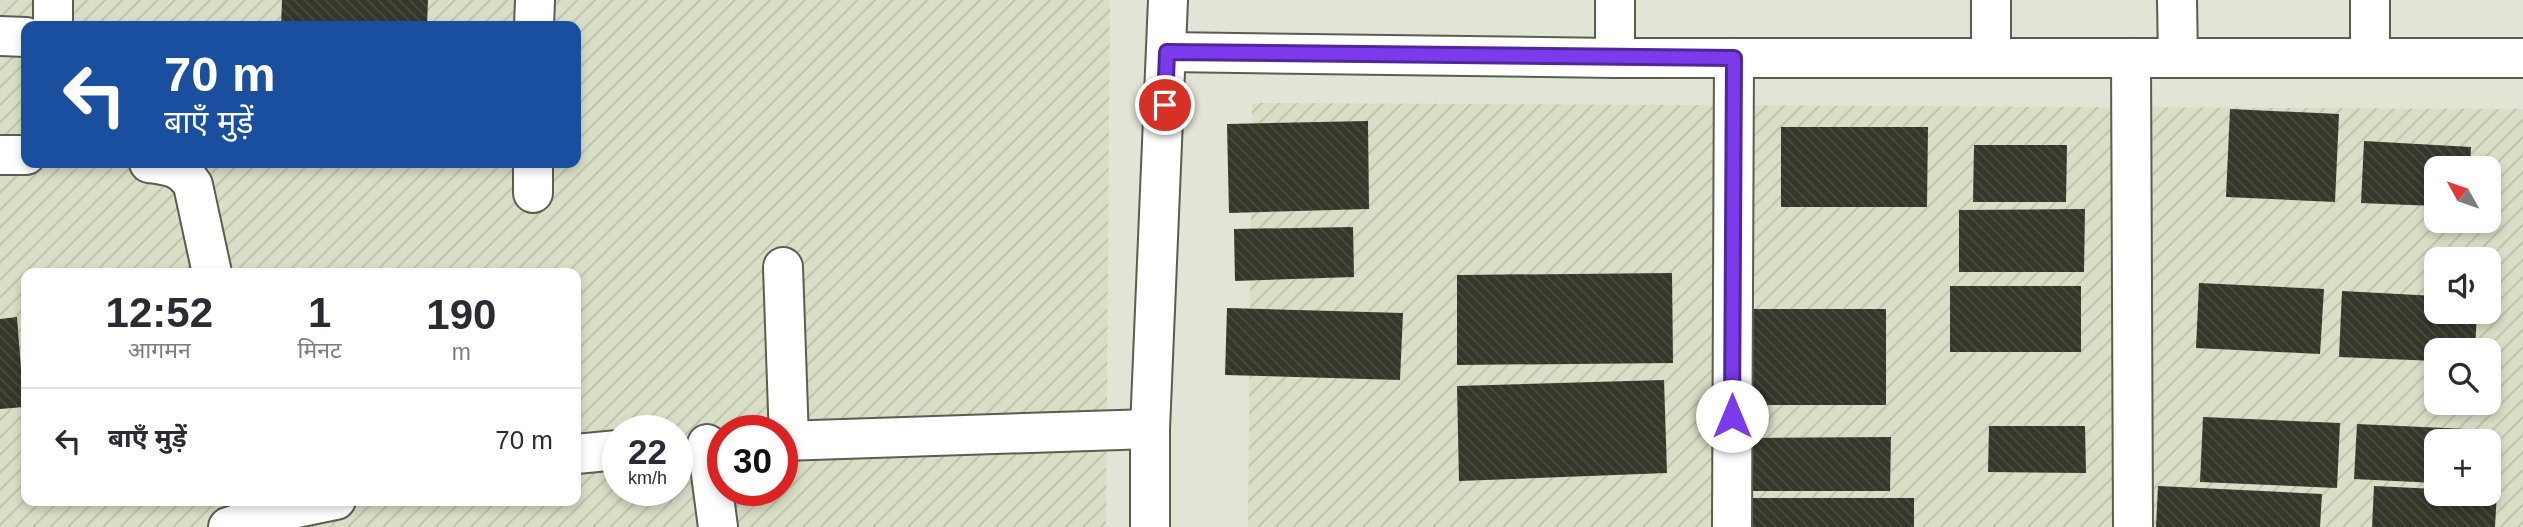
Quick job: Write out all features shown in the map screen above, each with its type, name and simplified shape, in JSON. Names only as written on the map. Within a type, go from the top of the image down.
[{"type":"street","points":[[53,0],[53,21]]},
{"type":"street","points":[[534,21],[535,0]]},
{"type":"street","points":[[1150,527],[1150,429],[1168,0]]},
{"type":"street","points":[[1615,0],[1615,58]]},
{"type":"street","points":[[1991,0],[1991,58]]},
{"type":"street","points":[[2178,0],[2178,58]]},
{"type":"street","points":[[2370,0],[2370,58]]},
{"type":"street","points":[[0,36],[21,37]]},
{"type":"street","points":[[1167,52],[1615,58],[2523,58]]},
{"type":"street","points":[[1732,527],[1734,58]]},
{"type":"street","points":[[2131,58],[2133,527]]},
{"type":"street","points":[[0,155],[21,155]]},
{"type":"street","points":[[174,168],[188,177],[192,185],[211,268]]},
{"type":"street","points":[[783,267],[785,415]]},
{"type":"street","points":[[798,440],[1150,429]]},
{"type":"street","points":[[702,444],[718,527]]},
{"type":"street","points":[[581,454],[602,452]]},
{"type":"street","points":[[228,527],[265,507]]},
{"type":"shaded area","points":[[0,0],[1110,0],[1106,527],[0,527]]},
{"type":"shaded area","points":[[1252,103],[2523,109],[2523,527],[1248,527]]},
{"type":"building","points":[[282,0],[428,0],[427,21],[281,21]]},
{"type":"building","points":[[2230,109],[2339,114],[2335,202],[2226,197]]},
{"type":"building","points":[[1368,121],[1369,209],[1229,213],[1227,124]]},
{"type":"building","points":[[1781,127],[1928,127],[1927,207],[1781,207]]},
{"type":"building","points":[[2364,141],[2471,147],[2471,156],[2424,156],[2424,206],[2361,203]]},
{"type":"building","points":[[1974,145],[2067,145],[2066,202],[1973,202]]},
{"type":"building","points":[[2085,209],[2084,272],[1959,272],[1959,210]]},
{"type":"building","points":[[1353,227],[1354,277],[1235,281],[1234,229]]},
{"type":"building","points":[[1672,273],[1673,363],[1457,365],[1457,275]]},
{"type":"building","points":[[2199,283],[2324,289],[2320,354],[2196,348]]},
{"type":"building","points":[[1950,286],[2081,286],[2081,352],[1950,352]]},
{"type":"building","points":[[2342,291],[2424,295],[2424,324],[2476,324],[2476,338],[2424,338],[2424,361],[2339,357]]},
{"type":"building","points":[[1227,308],[1403,313],[1400,380],[1225,375]]},
{"type":"building","points":[[1744,309],[1886,309],[1886,405],[1743,405]]},
{"type":"building","points":[[17,317],[21,407],[0,409],[0,319]]},
{"type":"building","points":[[1664,380],[1667,473],[1459,481],[1457,386]]},
{"type":"building","points":[[2203,417],[2340,423],[2337,488],[2200,482]]},
{"type":"building","points":[[2357,424],[2466,429],[2424,429],[2424,482],[2354,479]]},
{"type":"building","points":[[1989,426],[2085,426],[2086,473],[1988,472]]},
{"type":"building","points":[[1891,437],[1890,491],[1752,491],[1752,438]]},
{"type":"building","points":[[2158,486],[2322,494],[2320,527],[2156,527]]},
{"type":"building","points":[[2374,486],[2424,488],[2424,506],[2496,506],[2495,527],[2372,527]]},
{"type":"building","points":[[1742,498],[1914,498],[1914,527],[1742,527]]},
{"type":"route","points":[[1165,105],[1167,52],[1734,58],[1732,416]]}]
